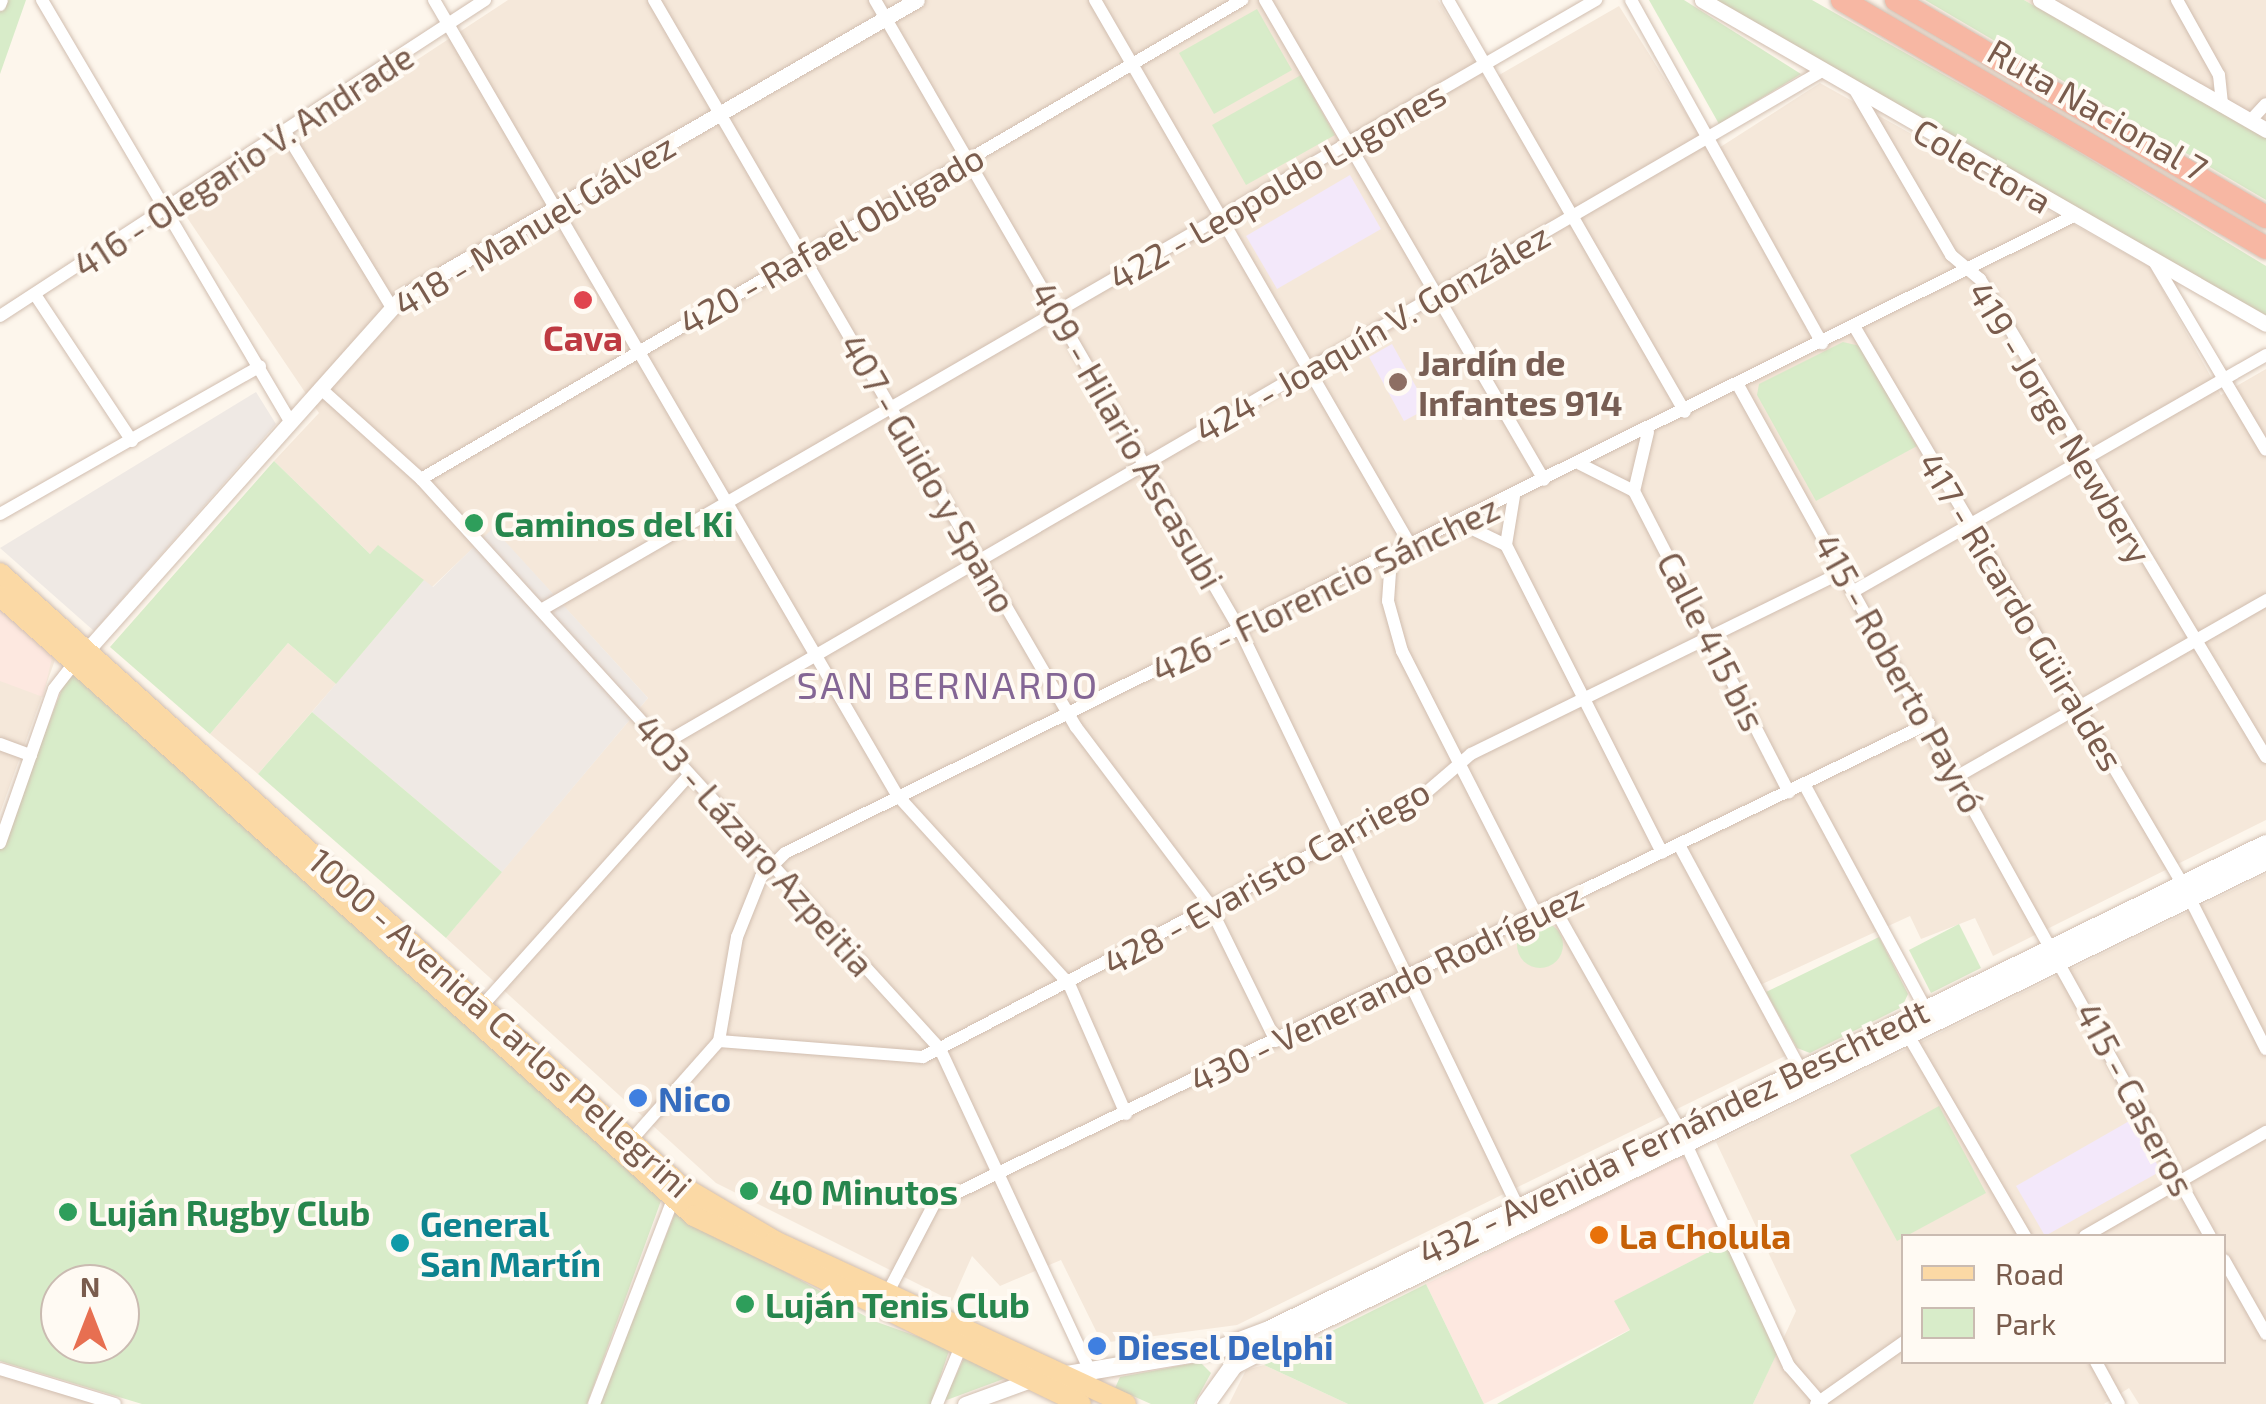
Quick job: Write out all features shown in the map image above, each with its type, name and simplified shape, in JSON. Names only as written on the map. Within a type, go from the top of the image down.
[{"type":"highway","name":"Ruta Nacional 7","points":[[1842,0],[2266,248]]},
{"type":"highway","name":"Ruta Nacional 7","points":[[1896,0],[2266,217]]},
{"type":"main road","name":"1000 - Avenida Carlos Pellegrini","points":[[0,572],[81,657],[676,1192],[765,1256],[1082,1404]]},
{"type":"main road","name":"1000 - Avenida Carlos Pellegrini","points":[[0,596],[81,657],[482,1006],[625,1147]]},
{"type":"main road","name":"432 - Avenida Fernández Beschtedt","points":[[1067,1375],[1198,1352],[1269,1330],[1517,1205],[1908,1035],[2266,844]]},
{"type":"main road","name":"432 - Avenida Fernández Beschtedt","points":[[2185,890],[2266,861]]},
{"type":"main road","name":"432 - Avenida Fernández Beschtedt","points":[[1206,1404],[1217,1384],[1276,1342],[1682,1134],[1800,1069],[1925,1008],[2058,954]]},
{"type":"main road","name":"1000 - Avenida Carlos Pellegrini","points":[[676,1192],[1126,1404]]},
{"type":"main road","points":[[1198,1352],[1217,1384]]},
{"type":"main road","points":[[1031,1380],[1067,1375]]},
{"type":"street","points":[[42,0],[173,210],[290,422]]},
{"type":"street","points":[[434,0],[897,795],[1069,984],[1126,1114]]},
{"type":"street","name":"416 - Olegario V. Andrade","points":[[0,316],[173,210],[485,0]]},
{"type":"street","name":"407 - Guido y Spano","points":[[654,0],[1067,713],[1207,901],[1276,1041]]},
{"type":"street","name":"409 - Hilario Ascasubi","points":[[875,0],[1240,630],[1342,834],[1517,1205]]},
{"type":"street","name":"418 - Manuel Gálvez","points":[[81,657],[391,306],[554,206],[916,0]]},
{"type":"street","points":[[1095,0],[1412,548]]},
{"type":"street","name":"420 - Rafael Obligado","points":[[421,479],[1242,0]]},
{"type":"street","points":[[1265,0],[1544,480]]},
{"type":"street","points":[[1448,0],[1686,412]]},
{"type":"street","name":"422 - Leopoldo Lugones","points":[[541,610],[1596,0]]},
{"type":"street","points":[[1631,0],[1714,136],[1822,342]]},
{"type":"street","name":"Colectora","points":[[1702,0],[2072,217],[2266,324]]},
{"type":"street","points":[[2040,0],[2266,130]]},
{"type":"street","points":[[2176,0],[2220,75],[2222,104]]},
{"type":"street","name":"424 - Joaquín V. González","points":[[663,744],[1822,71]]},
{"type":"street","name":"419 - Jorge Newbery","points":[[1855,90],[2266,756]]},
{"type":"street","points":[[2250,121],[2266,104]]},
{"type":"street","points":[[287,135],[391,306]]},
{"type":"street","name":"426 - Florencio Sánchez","points":[[771,864],[897,795],[1412,548],[2072,217]]},
{"type":"street","points":[[2155,263],[2266,450]]},
{"type":"street","points":[[36,296],[132,441]]},
{"type":"street","name":"417 - Ricardo Güiraldes","points":[[1854,326],[2185,890],[2266,1049]]},
{"type":"street","points":[[1854,591],[2266,355]]},
{"type":"street","points":[[0,514],[260,366]]},
{"type":"street","name":"415 - Roberto Payró","points":[[1738,385],[2058,954]]},
{"type":"street","name":"403 - Lázaro Azpeitia","points":[[320,388],[421,479],[940,1049],[1003,1174],[1090,1372]]},
{"type":"street","points":[[1580,464],[1634,490],[1634,460],[1650,430]]},
{"type":"street","name":"Calle 415 bis","points":[[1634,490],[1788,792]]},
{"type":"street","points":[[1514,496],[1506,545],[1662,853]]},
{"type":"street","points":[[1460,523],[1506,545]]},
{"type":"street","points":[[1391,558],[1395,633],[1536,914]]},
{"type":"street","name":"428 - Evaristo Carriego","points":[[719,1041],[913,1059],[940,1049],[1069,984],[1207,901],[1422,797],[1460,761],[1843,572]]},
{"type":"street","points":[[1958,776],[2266,600]]},
{"type":"street","points":[[0,843],[54,689],[81,657]]},
{"type":"street","name":"430 - Venerando Rodríguez","points":[[887,1294],[934,1204],[1003,1174],[1929,723]]},
{"type":"street","points":[[0,744],[31,755]]},
{"type":"street","points":[[482,1006],[689,775]]},
{"type":"street","points":[[1804,784],[1925,1008]]},
{"type":"street","points":[[1679,845],[1800,1069]]},
{"type":"street","points":[[625,1147],[719,1041],[736,937],[771,864]]},
{"type":"street","points":[[1553,906],[1682,1134],[1789,1366],[1818,1403],[1901,1344]]},
{"type":"street","name":"415 - Caseros","points":[[2058,954],[2209,1234]]},
{"type":"street","points":[[1908,1035],[2024,1234]]},
{"type":"street","points":[[2088,1234],[2266,1132]]},
{"type":"street","points":[[594,1404],[676,1192]]},
{"type":"street","points":[[2226,1264],[2266,1334]]},
{"type":"street","points":[[937,1404],[961,1346]]},
{"type":"street","points":[[2097,1364],[2119,1404]]},
{"type":"street","points":[[0,1370],[115,1404]]},
{"type":"street","points":[[965,1404],[1031,1380]]},
{"type":"street","points":[[53,1404],[59,1387]]},
{"type":"shaded area","points":[[508,0],[1438,0],[1487,82],[1619,6],[1711,153],[1820,83],[2150,267],[2221,395],[2266,369],[2266,820],[1993,956],[1975,918],[1921,939],[1910,916],[1758,986],[1791,1053],[1237,1325],[1102,1343],[1061,1260],[1000,1286],[972,1256],[952,1301],[716,1183],[446,938],[648,698],[493,529],[432,587],[379,546],[370,554],[274,461],[319,413],[184,213]]},
{"type":"shaded area","points":[[2024,0],[2266,0],[2266,138],[2157,76]]},
{"type":"shaded area","points":[[1350,175],[1381,229],[1277,289],[1246,236]]},
{"type":"shaded area","name":"Jardín de Infantes 914","points":[[1392,344],[1428,408],[1404,421],[1369,357]]},
{"type":"shaded area","points":[[256,392],[276,424],[94,631],[0,548]]},
{"type":"shaded area","points":[[493,528],[648,698],[502,872],[312,712],[424,580],[433,587]]},
{"type":"shaded area","points":[[0,603],[55,660],[0,813]]},
{"type":"shaded area","points":[[0,603],[53,653],[43,697],[0,681]]},
{"type":"shaded area","points":[[288,643],[336,684],[258,774],[210,734]]},
{"type":"shaded area","points":[[2266,874],[2266,1404],[2139,1404],[2129,1388],[2104,1404],[1753,1404],[1796,1311],[1716,1142]]},
{"type":"shaded area","points":[[2131,1120],[2161,1171],[2049,1234],[2044,1234],[2016,1186]]},
{"type":"shaded area","points":[[1683,1155],[1726,1243],[1615,1301],[1631,1329],[1484,1404],[1426,1284]]},
{"type":"shaded area","points":[[1264,1365],[1348,1404],[1229,1404],[1246,1370]]},
{"type":"shaded area","points":[[0,1375],[97,1404],[0,1404]]},
{"type":"green space","points":[[0,0],[26,0],[0,74]]},
{"type":"green space","points":[[1649,0],[1684,0],[1801,74],[1719,124]]},
{"type":"green space","points":[[1703,0],[1812,0],[2062,142],[2266,266],[2266,320]]},
{"type":"green space","points":[[1925,0],[2024,0],[2266,138],[2266,200]]},
{"type":"green space","points":[[1257,9],[1292,70],[1214,114],[1179,53]]},
{"type":"green space","points":[[1301,75],[1335,135],[1246,185],[1212,125]]},
{"type":"green space","points":[[1843,342],[1860,346],[1917,446],[1816,501],[1757,395],[1759,384]]},
{"type":"green space","points":[[274,461],[370,554],[378,545],[424,580],[336,684],[288,643],[210,734],[110,647]]},
{"type":"green space","points":[[69,671],[662,1198],[587,1404],[142,1404],[0,1361],[0,848]]},
{"type":"green space","points":[[312,712],[502,872],[446,938],[258,774]]},
{"type":"green space","points":[[1540,922],[1556,929],[1563,945],[1556,961],[1540,968],[1524,961],[1517,945],[1524,929]]},
{"type":"green space","points":[[1959,924],[1981,968],[1931,993],[1909,950]]},
{"type":"green space","points":[[1879,937],[1908,994],[1902,1007],[1810,1053],[1797,1048],[1766,992]]},
{"type":"green space","points":[[1939,1106],[1986,1193],[1910,1234],[1901,1234],[1897,1241],[1850,1155]]},
{"type":"green space","name":"Luján Tenis Club","points":[[676,1211],[874,1321],[950,1348],[931,1404],[598,1404]]},
{"type":"green space","points":[[1726,1243],[1778,1351],[1753,1404],[1497,1404],[1630,1330],[1614,1301]]},
{"type":"green space","points":[[1426,1284],[1484,1404],[1348,1404],[1264,1365]]},
{"type":"green space","points":[[965,1356],[1009,1377],[944,1401]]},
{"type":"green space","points":[[1200,1362],[1211,1373],[1194,1404],[1151,1404],[1115,1388],[1120,1377]]},
{"type":"place","name":"Cava","points":[[583,300]]},
{"type":"place","name":"Jardín de Infantes 914","points":[[1398,382]]},
{"type":"place","name":"Caminos del Ki","points":[[474,523]]},
{"type":"place","name":"Nico","points":[[638,1098]]},
{"type":"place","name":"40 Minutos","points":[[749,1191]]},
{"type":"place","name":"Luján Rugby Club","points":[[68,1212]]},
{"type":"place","name":"La Cholula","points":[[1599,1235]]},
{"type":"place","name":"General San Martín","points":[[400,1243]]},
{"type":"place","name":"Luján Tenis Club","points":[[745,1304]]},
{"type":"place","name":"Diesel Delphi","points":[[1097,1346]]},
{"type":"district","name":"SAN BERNARDO","points":[[948,685]]}]
